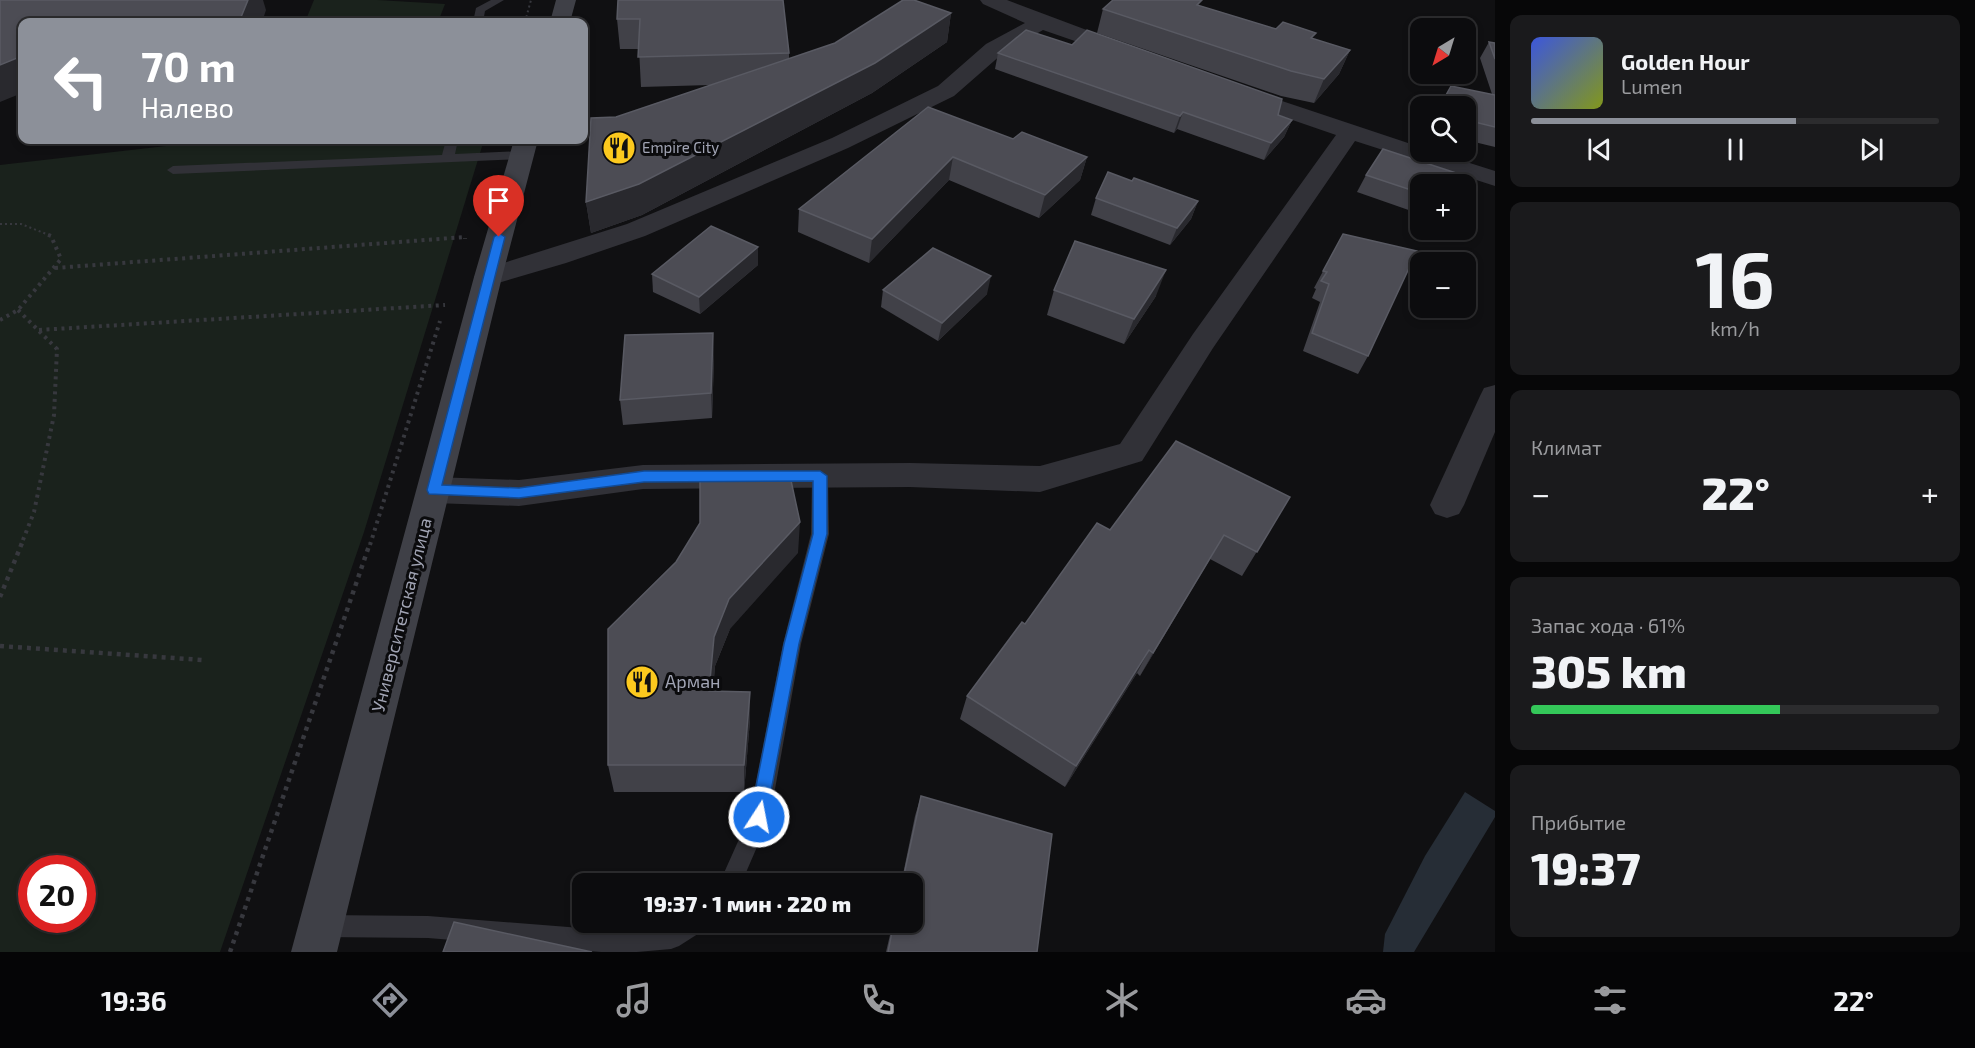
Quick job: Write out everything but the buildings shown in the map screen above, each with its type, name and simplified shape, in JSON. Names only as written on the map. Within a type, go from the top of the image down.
[{"type":"main road","points":[[561,18],[566,0]]},
{"type":"main road","name":"Университетская улица","points":[[318,939],[488,277],[524,147]]},
{"type":"street","points":[[990,0],[1041,22],[1149,62]]},
{"type":"street","points":[[488,277],[636,230],[840,143],[946,91],[994,49],[1041,22]]},
{"type":"street","points":[[1216,86],[1495,179]]},
{"type":"street","points":[[434,490],[519,493],[644,477],[910,475],[1040,479],[1131,453],[1203,341],[1350,132]]},
{"type":"street","points":[[1447,505],[1495,396]]},
{"type":"lane","points":[[479,18],[480,10],[499,0]]},
{"type":"lane","points":[[448,157],[451,144]]},
{"type":"lane","points":[[173,170],[448,157],[524,147]]},
{"type":"lane","points":[[735,873],[759,817],[792,644],[820,534],[820,476]]},
{"type":"lane","points":[[318,939],[428,927],[620,942],[671,938],[679,933]]},
{"type":"path","points":[[526,18],[531,0]]},
{"type":"path","points":[[0,224],[21,225],[51,237],[61,259],[18,310],[0,320]]},
{"type":"path","points":[[55,268],[465,237],[462,248]]},
{"type":"path","points":[[230,952],[391,482],[448,293]]},
{"type":"path","points":[[39,330],[445,305]]},
{"type":"path","points":[[0,597],[34,512],[54,415],[57,349],[18,310]]},
{"type":"path","points":[[0,646],[202,660]]},
{"type":"shaded area","points":[[314,0],[377,0],[445,4],[440,18],[307,18]]},
{"type":"shaded area","points":[[170,144],[483,144],[364,532],[220,952],[0,952],[0,165]]},
{"type":"shaded area","points":[[1465,792],[1495,811],[1495,817],[1414,952],[1383,952],[1385,934],[1425,856]]},
{"type":"place","name":"Empire City","points":[[619,148]]},
{"type":"place","name":"Арман","points":[[642,682]]},
{"type":"route","points":[[499,237],[434,490],[519,493],[644,477],[820,476],[820,534],[792,644],[759,817]]}]
